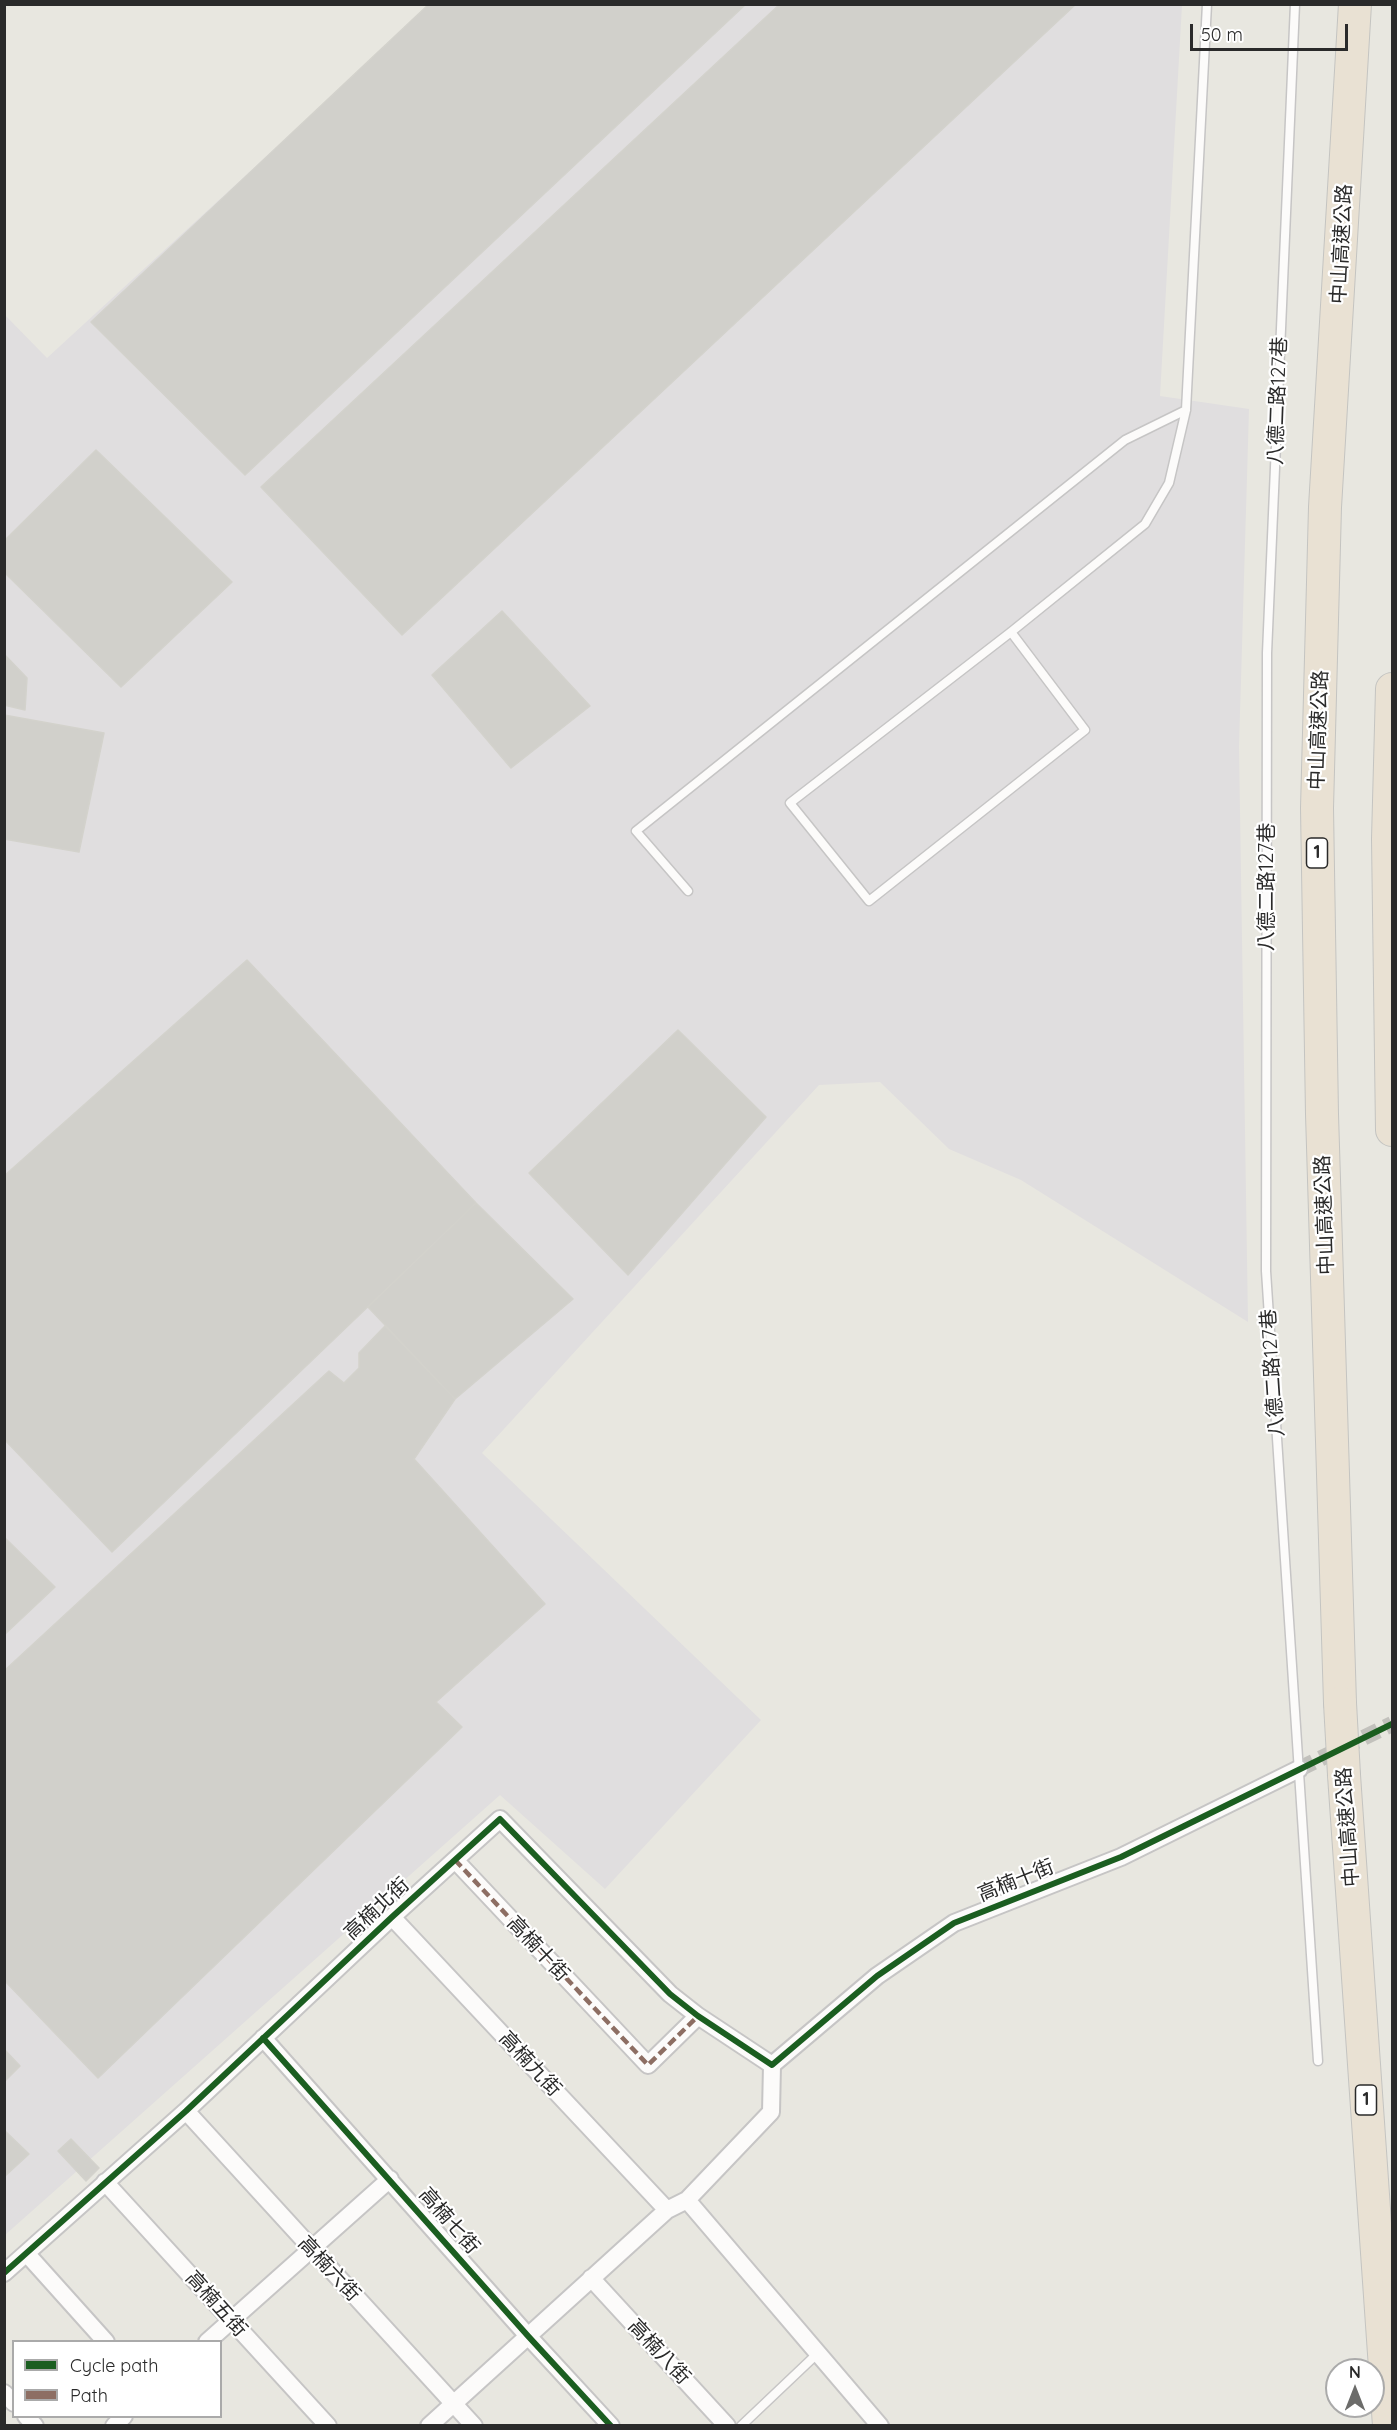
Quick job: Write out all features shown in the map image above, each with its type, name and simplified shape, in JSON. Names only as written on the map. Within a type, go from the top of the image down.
[{"type":"highway","name":"中山高速公路","points":[[1355,4],[1325,507],[1317,808],[1322,1114],[1340,1703],[1389,2426]]},
{"type":"highway","points":[[1392,689],[1388,839],[1392,1130]]},
{"type":"street","name":"高楠十街","points":[[772,2065],[877,1976],[954,1923],[1121,1857],[1299,1769]]},
{"type":"street","name":"高楠北街","points":[[4,2272],[186,2111],[500,1819],[670,1994],[698,2016],[772,2065]]},
{"type":"street","name":"高楠十街","points":[[455,1860],[648,2065],[698,2016]]},
{"type":"street","name":"高楠九街","points":[[392,1917],[667,2210]]},
{"type":"street","name":"高楠七街","points":[[263,2038],[611,2426]]},
{"type":"street","points":[[429,2426],[667,2210],[687,2200],[771,2112],[772,2065]]},
{"type":"street","name":"高楠六街","points":[[186,2111],[474,2426]]},
{"type":"street","points":[[209,2340],[390,2179]]},
{"type":"street","name":"高楠五街","points":[[105,2182],[328,2426]]},
{"type":"street","points":[[687,2200],[880,2426]]},
{"type":"street","points":[[27,2254],[104,2340]]},
{"type":"street","name":"高楠八街","points":[[591,2278],[727,2426]]},
{"type":"lane","points":[[1011,632],[1084,730],[869,901],[790,802],[1011,632],[1145,524],[1169,483],[1186,410],[1207,4]]},
{"type":"lane","name":"八德二路127巷","points":[[1295,4],[1267,653],[1266,1271],[1318,2061]]},
{"type":"lane","points":[[688,891],[636,831],[1125,440],[1186,410]]},
{"type":"lane","points":[[741,2426],[818,2353]]},
{"type":"shaded area","points":[[431,5],[1182,5],[1160,396],[1249,409],[1239,747],[1248,1322],[1021,1180],[949,1149],[880,1082],[819,1085],[482,1453],[761,1720],[605,1889],[500,1795],[5,2235],[4,314],[47,358]]},
{"type":"building","points":[[429,4],[746,4],[245,475],[91,322]]},
{"type":"building","points":[[780,4],[1076,4],[402,635],[261,487]]},
{"type":"building","points":[[96,450],[232,582],[121,687],[4,572],[4,541]]},
{"type":"building","points":[[502,611],[590,706],[511,768],[432,675]]},
{"type":"building","points":[[4,654],[27,678],[25,710],[4,705]]},
{"type":"building","points":[[4,715],[104,733],[79,852],[4,839]]},
{"type":"building","points":[[247,960],[476,1203],[112,1552],[4,1439],[4,1176]]},
{"type":"building","points":[[678,1030],[766,1117],[628,1275],[529,1173]]},
{"type":"building","points":[[476,1203],[573,1299],[455,1399],[368,1307]]},
{"type":"building","points":[[385,1326],[455,1399],[414,1459],[545,1604],[436,1702],[462,1727],[98,2078],[4,1980],[4,1671],[329,1371],[344,1383],[359,1368],[359,1353]]},
{"type":"building","points":[[4,1537],[55,1587],[4,1635]]},
{"type":"building","points":[[4,2049],[20,2066],[4,2082]]},
{"type":"building","points":[[4,2130],[29,2154],[4,2177]]},
{"type":"building","points":[[71,2139],[99,2168],[86,2181],[58,2151]]},
{"type":"tunnel","points":[[1299,1769],[1392,1724]]},
{"type":"marked path","points":[[455,1860],[648,2065],[698,2016]]},
{"type":"cycle path","points":[[4,2273],[186,2111],[500,1819],[670,1994],[698,2016],[772,2065],[877,1976],[954,1923],[1121,1857],[1392,1724]]},
{"type":"cycle path","points":[[263,2038],[611,2426]]}]
